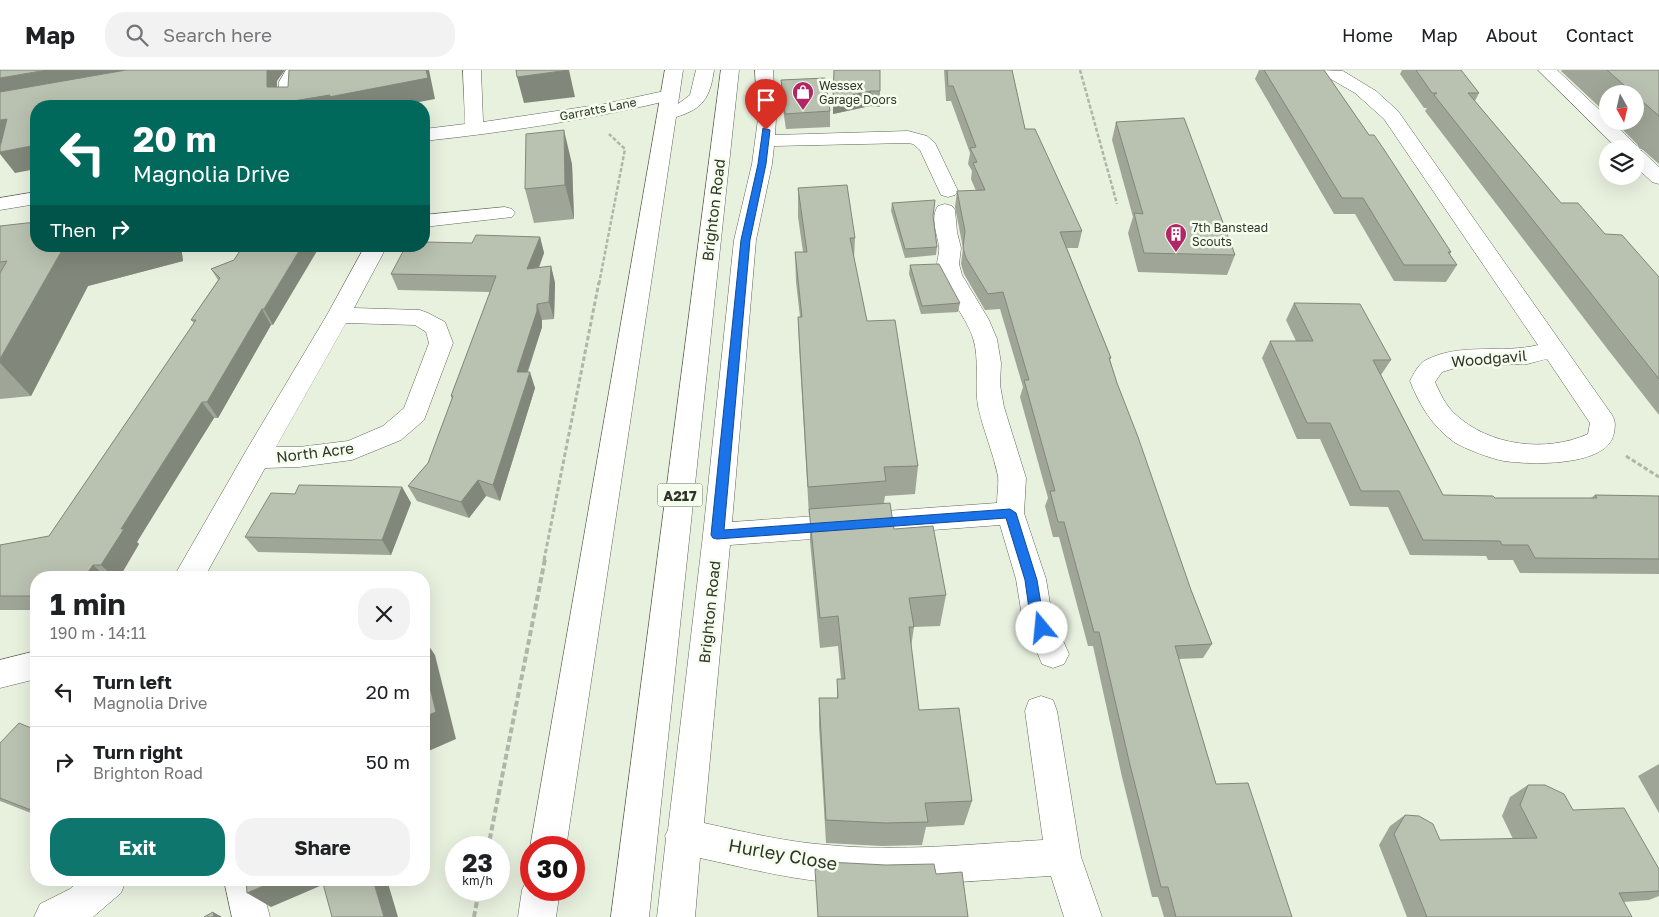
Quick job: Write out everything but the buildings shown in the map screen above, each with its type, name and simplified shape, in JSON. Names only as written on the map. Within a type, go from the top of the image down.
[{"type":"main road","points":[[287,100],[288,80],[292,72],[296,70]]},
{"type":"main road","points":[[472,70],[474,128]]},
{"type":"main road","name":"Garratts Lane","points":[[430,134],[527,122],[606,121],[670,93],[686,109],[696,102],[700,96],[706,70]]},
{"type":"main road","name":"Brighton Road","points":[[630,917],[730,70]]},
{"type":"main road","name":"Brighton Road","points":[[676,917],[683,836],[717,535],[745,240],[762,164],[765,141],[767,119],[764,70]]},
{"type":"main road","name":"Woodgavil","points":[[1328,70],[1353,82],[1376,99],[1391,115],[1554,349],[1603,422],[1600,440],[1575,452],[1539,454],[1503,451],[1465,436],[1445,420],[1431,402],[1422,381],[1433,366],[1455,360],[1527,356],[1554,349]]},
{"type":"main road","points":[[1547,70],[1620,140]]},
{"type":"main road","points":[[550,836],[670,93]]},
{"type":"main road","points":[[765,141],[908,137],[920,140],[928,147],[947,201],[946,232],[950,248],[938,265],[957,288],[977,320],[985,339],[989,363],[988,385],[991,407],[1012,478],[1010,513],[1031,580],[1037,616],[1053,654]]},
{"type":"main road","points":[[1644,164],[1659,178]]},
{"type":"main road","points":[[0,204],[30,199]]},
{"type":"main road","points":[[430,220],[505,213]]},
{"type":"main road","name":"North Acre","points":[[192,571],[255,458],[340,315],[373,252]]},
{"type":"main road","name":"North Acre","points":[[255,458],[299,457],[352,450],[392,433],[415,412],[441,343],[437,328],[420,318],[340,315]]},
{"type":"main road","points":[[717,535],[1010,513]]},
{"type":"main road","points":[[0,674],[30,667]]},
{"type":"main road","points":[[1041,711],[1063,857],[1083,917]]},
{"type":"main road","name":"Hurley Close","points":[[683,836],[812,862],[847,865],[935,864],[1063,857]]},
{"type":"main road","points":[[53,917],[84,902],[101,886]]},
{"type":"main road","points":[[243,886],[251,917]]},
{"type":"main road","points":[[537,917],[539,901]]},
{"type":"path","points":[[1080,70],[1117,204]]},
{"type":"path","points":[[490,836],[625,148],[610,136]]},
{"type":"path","points":[[1600,440],[1659,477]]},
{"type":"path","points":[[474,917],[477,901]]},
{"type":"place","name":"Wessex Garage Doors","points":[[803,111]]},
{"type":"place","name":"7th Banstead Scouts","points":[[1176,253]]},
{"type":"route","points":[[766,130],[762,164],[745,240],[717,535],[1010,513],[1031,580],[1037,616],[1042,628]]}]
